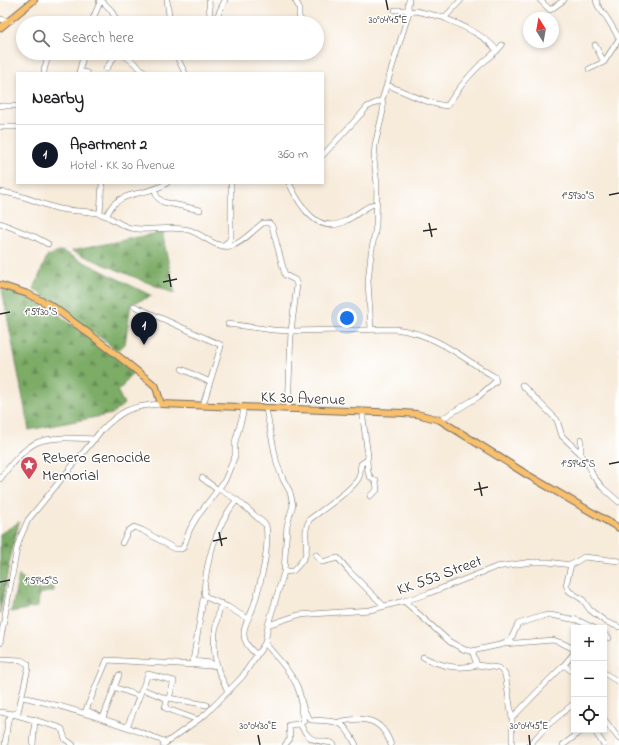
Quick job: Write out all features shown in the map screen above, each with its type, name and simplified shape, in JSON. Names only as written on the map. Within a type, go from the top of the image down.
[{"type":"main road","points":[[16,16],[34,0]]},
{"type":"main road","points":[[0,28],[16,16]]},
{"type":"main road","points":[[0,285],[28,294],[52,306],[84,329],[152,383],[156,387],[161,404]]},
{"type":"main road","name":"KK 30 Avenue","points":[[161,404],[417,414],[440,420],[526,474],[619,528]]},
{"type":"street","points":[[94,16],[100,0],[111,10],[114,16]]},
{"type":"street","points":[[167,0],[169,16]]},
{"type":"street","points":[[209,0],[209,16]]},
{"type":"street","points":[[217,16],[225,0]]},
{"type":"street","points":[[295,0],[299,7],[299,16]]},
{"type":"street","points":[[371,329],[368,281],[370,254],[376,226],[377,184],[374,160],[375,146],[383,111],[382,100],[409,12],[409,0]]},
{"type":"street","points":[[442,17],[446,16],[461,0]]},
{"type":"street","points":[[540,0],[550,10],[564,0]]},
{"type":"street","points":[[589,69],[604,62],[619,39],[598,6],[596,0]]},
{"type":"street","points":[[395,10],[406,10],[409,12],[416,11],[442,17],[472,30],[497,51]]},
{"type":"street","points":[[0,19],[11,21]]},
{"type":"street","points":[[387,86],[424,100],[447,106],[465,80],[502,45]]},
{"type":"street","points":[[595,45],[604,62]]},
{"type":"street","points":[[44,72],[48,60]]},
{"type":"street","points":[[79,72],[82,60]]},
{"type":"street","points":[[106,68],[112,60]]},
{"type":"street","points":[[130,60],[145,72]]},
{"type":"street","points":[[178,60],[184,72]]},
{"type":"street","points":[[324,153],[363,112],[382,100]]},
{"type":"street","points":[[0,106],[16,106]]},
{"type":"street","points":[[0,127],[16,127]]},
{"type":"street","points":[[100,214],[102,184]]},
{"type":"street","points":[[106,216],[114,203],[121,199],[155,190],[165,184]]},
{"type":"street","points":[[222,246],[229,241],[232,236],[231,184]]},
{"type":"street","points":[[289,184],[297,201],[309,215],[326,225],[332,225],[348,220],[361,210],[376,203]]},
{"type":"street","points":[[0,189],[3,192],[21,196],[55,208],[67,211],[100,214],[124,227],[138,230],[180,228],[190,230],[222,246],[235,244],[247,237],[263,223],[268,223],[272,226],[285,274],[297,283],[291,331],[288,410]]},
{"type":"street","points":[[155,190],[157,197],[163,202],[200,210]]},
{"type":"street","points":[[0,223],[35,237],[48,244]]},
{"type":"street","points":[[134,306],[222,346],[203,406]]},
{"type":"street","points":[[228,324],[291,331],[395,329],[412,331],[430,337],[456,351],[495,378],[496,381],[478,397],[454,413],[440,420]]},
{"type":"street","points":[[182,368],[210,382]]},
{"type":"street","points":[[522,385],[557,420],[562,436],[581,454],[599,484],[619,502]]},
{"type":"street","points":[[0,643],[17,548],[28,520],[112,419],[131,408],[161,404]]},
{"type":"street","points":[[122,543],[128,531],[134,527],[175,549],[183,548],[197,517],[219,490],[225,480],[235,456],[235,442],[243,414],[243,408]]},
{"type":"street","points":[[23,697],[70,709],[136,730],[164,743],[206,714],[242,677],[265,643],[268,625],[284,572],[286,532],[292,505],[292,498],[277,464],[266,409]]},
{"type":"street","points":[[363,411],[362,419],[368,456],[368,474],[376,481],[377,484],[377,490],[370,496]]},
{"type":"street","points":[[0,479],[11,464],[33,444],[62,439],[95,439]]},
{"type":"street","points":[[581,439],[581,454]]},
{"type":"street","points":[[284,572],[293,571],[304,557],[306,552],[305,525],[310,519],[354,484],[360,474],[361,464],[367,460]]},
{"type":"street","points":[[202,478],[237,500],[266,525],[267,533],[262,571],[244,635],[246,642],[257,655]]},
{"type":"street","points":[[237,500],[224,519],[215,540],[209,560],[204,594],[208,598],[248,619]]},
{"type":"street","points":[[316,555],[322,562],[338,558],[384,606]]},
{"type":"street","points":[[619,561],[584,557],[571,565],[566,585],[568,591],[583,600],[590,610],[606,622],[619,627]]},
{"type":"street","name":"KK 553 Street","points":[[268,625],[298,615],[370,610],[427,594],[496,567],[532,562],[548,562],[571,565]]},
{"type":"street","points":[[119,675],[103,718],[86,710],[107,660],[213,666],[211,663],[193,661],[203,600]]},
{"type":"street","points":[[404,601],[450,642],[465,650],[504,644],[552,640],[571,648]]},
{"type":"street","points":[[220,603],[216,621],[214,655],[218,671],[228,692]]},
{"type":"street","points":[[504,644],[511,638],[518,624],[543,616],[550,615],[577,620],[588,625]]},
{"type":"street","points":[[265,643],[298,687],[301,701],[311,720],[339,722],[353,718],[364,718],[376,722],[388,737],[391,745]]},
{"type":"street","points":[[472,650],[477,665]]},
{"type":"street","points":[[512,718],[564,666],[571,656]]},
{"type":"street","points":[[423,657],[435,663],[456,668],[467,668],[477,665],[499,668],[505,674],[512,718],[512,745]]},
{"type":"street","points":[[0,658],[21,660],[28,664],[23,697],[18,712],[13,714],[8,720],[5,745]]},
{"type":"street","points":[[564,666],[571,671]]},
{"type":"street","points":[[128,725],[148,674],[174,681],[169,698],[207,705]]},
{"type":"street","points":[[607,674],[619,682]]},
{"type":"street","points":[[114,687],[140,696]]},
{"type":"street","points":[[142,689],[165,698],[167,700],[165,708],[198,720]]},
{"type":"street","points":[[285,745],[290,739],[289,725],[300,724],[304,721],[300,711],[301,701]]},
{"type":"street","points":[[529,745],[549,724],[571,707]]},
{"type":"street","points":[[0,712],[34,719],[62,729],[65,739],[64,745]]},
{"type":"street","points":[[33,745],[34,719]]},
{"type":"street","points":[[339,722],[344,725],[356,745]]},
{"type":"street","points":[[607,723],[619,740]]},
{"type":"street","points":[[300,724],[306,735],[310,738],[332,743],[334,745]]},
{"type":"street","points":[[564,745],[579,733]]},
{"type":"street","points":[[596,733],[604,745]]},
{"type":"street","points":[[65,739],[73,745]]},
{"type":"green space","points":[[162,232],[175,294],[72,251]]},
{"type":"green space","points":[[62,251],[152,296],[131,304],[125,344],[118,351],[34,289],[47,256]]},
{"type":"green space","points":[[2,289],[30,298],[59,315],[134,371],[118,392],[124,404],[112,414],[29,430]]},
{"type":"green space","points":[[19,522],[11,554],[0,613],[0,534]]},
{"type":"green space","points":[[19,575],[38,590],[54,586],[54,591],[39,594],[38,607],[11,612]]},
{"type":"place","name":"Apartment 2","points":[[144,345]]},
{"type":"place","name":"Rebero Genocide Memorial","points":[[29,480]]}]
